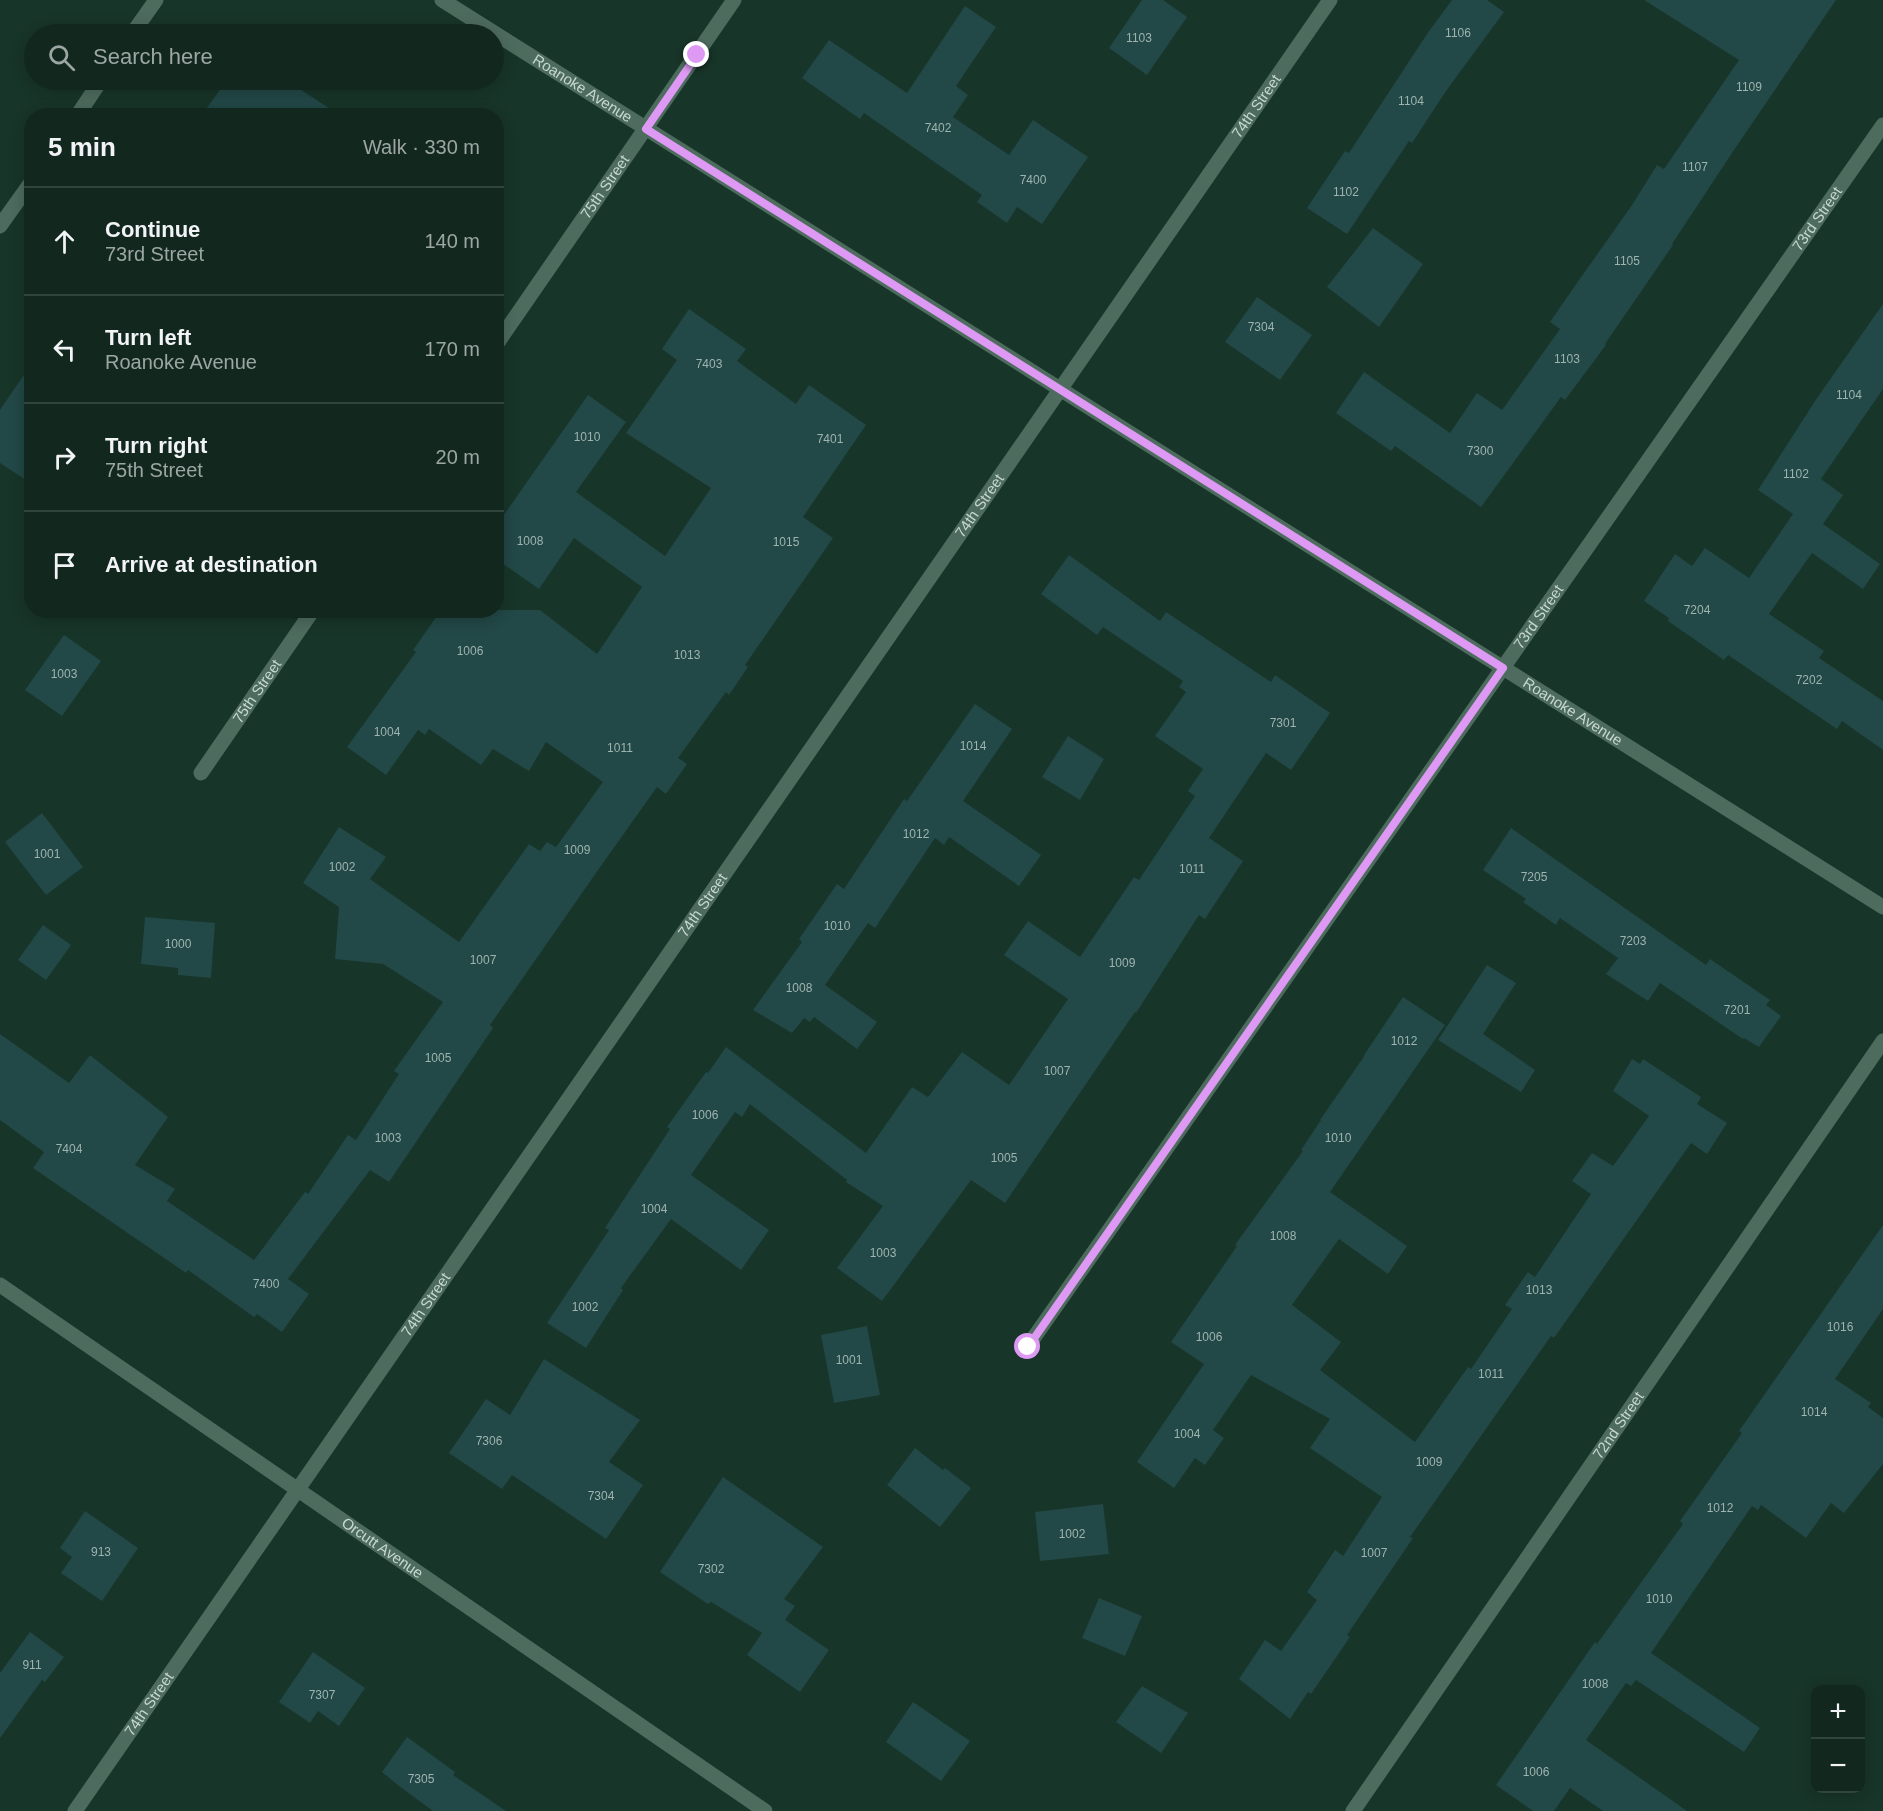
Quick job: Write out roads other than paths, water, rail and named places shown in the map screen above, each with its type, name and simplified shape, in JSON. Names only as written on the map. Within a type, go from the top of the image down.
[{"type":"street","points":[[139,24],[156,0]]},
{"type":"street","name":"Roanoke Avenue","points":[[442,0],[480,24]]},
{"type":"street","name":"75th Street","points":[[504,333],[734,0]]},
{"type":"street","name":"74th Street","points":[[75,1811],[1330,0]]},
{"type":"street","name":"Roanoke Avenue","points":[[504,39],[1883,906]]},
{"type":"street","points":[[82,108],[94,90]]},
{"type":"street","name":"73rd Street","points":[[1028,1347],[1883,125]]},
{"type":"street","points":[[0,226],[24,192]]},
{"type":"street","name":"75th Street","points":[[201,773],[308,618]]},
{"type":"street","name":"72nd Street","points":[[1353,1811],[1883,1041]]},
{"type":"street","name":"Orcutt Avenue","points":[[0,1285],[765,1811]]}]
